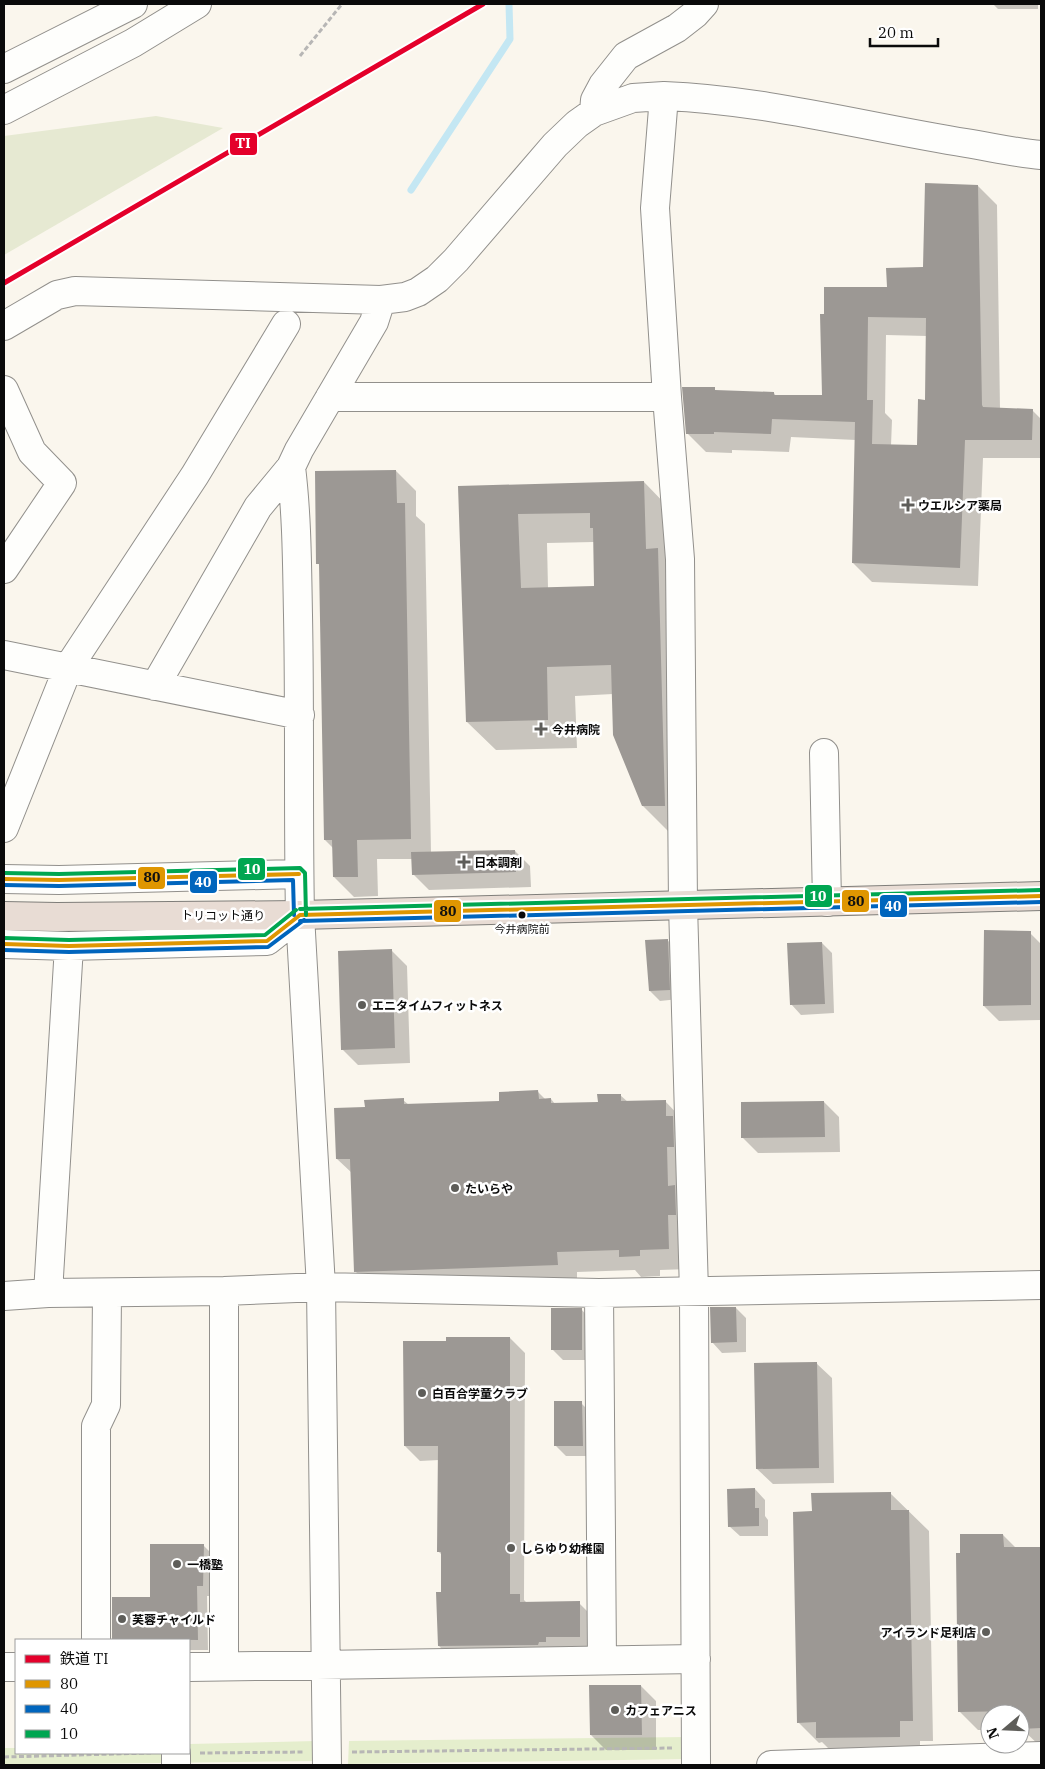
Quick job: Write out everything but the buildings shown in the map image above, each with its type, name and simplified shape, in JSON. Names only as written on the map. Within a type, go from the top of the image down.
[{"type":"highway","name":"トリコット通り","points":[[4,916],[300,915],[1041,896]]},
{"type":"street","points":[[4,69],[133,4]]},
{"type":"street","points":[[4,110],[133,43],[197,4]]},
{"type":"street","points":[[594,112],[595,100],[603,84],[626,56],[677,28],[704,4]]},
{"type":"street","points":[[664,96],[655,208],[680,559],[684,905],[694,1292],[696,1659],[687,1757]]},
{"type":"street","points":[[4,326],[57,295],[75,291],[381,300],[405,297],[418,292],[437,279],[456,260],[555,145],[576,124],[594,112],[634,98],[694,97],[844,121],[918,136],[1041,155]]},
{"type":"street","points":[[155,686],[258,507],[291,467],[299,450],[374,322],[381,300]]},
{"type":"street","points":[[4,828],[68,668],[195,475],[286,324]]},
{"type":"street","points":[[4,390],[32,452],[62,483],[4,569]]},
{"type":"street","points":[[330,397],[667,397]]},
{"type":"street","points":[[291,467],[296,514],[300,715],[300,915],[321,1287],[328,1756]]},
{"type":"street","points":[[4,656],[300,715]]},
{"type":"street","points":[[824,753],[827,902]]},
{"type":"street","points":[[4,879],[59,880],[299,874]]},
{"type":"street","points":[[4,944],[69,946],[267,941],[300,915]]},
{"type":"street","points":[[48,1293],[69,946]]},
{"type":"street","points":[[4,1296],[48,1293],[224,1291],[321,1287],[599,1293],[1041,1285]]},
{"type":"street","points":[[224,1291],[224,1666]]},
{"type":"street","points":[[96,1639],[96,1426],[106,1405],[107,1293]]},
{"type":"street","points":[[599,1293],[602,1659]]},
{"type":"street","points":[[190,1667],[696,1659]]},
{"type":"street","points":[[771,1765],[1041,1756]]},
{"type":"path","points":[[300,56],[342,4]]},
{"type":"path","points":[[4,1757],[121,1754]]},
{"type":"path","points":[[183,1757],[687,1757]]},
{"type":"green space","points":[[156,116],[223,128],[4,255],[4,136]]},
{"type":"green space","points":[[688,1737],[688,1759],[348,1764],[349,1741]]},
{"type":"green space","points":[[316,1741],[317,1761],[4,1765],[4,1748],[15,1748],[15,1754],[190,1754],[190,1744]]},
{"type":"waterway","points":[[411,190],[510,39],[509,4]]},
{"type":"rail line","name":"TI","points":[[4,283],[483,4]]},
{"type":"transit line","name":"10","points":[[4,873],[59,874],[300,868],[305,873],[306,915]]},
{"type":"transit line","name":"80","points":[[4,879],[59,880],[299,874]]},
{"type":"transit line","name":"40","points":[[4,885],[59,886],[293,880],[294,915]]},
{"type":"transit line","name":"10","points":[[300,909],[1041,890]]},
{"type":"transit line","name":"80","points":[[300,915],[1041,896]]},
{"type":"transit line","name":"40","points":[[300,921],[1041,902]]},
{"type":"transit line","name":"10","points":[[4,938],[69,940],[265,935],[296,910]]},
{"type":"transit line","name":"80","points":[[4,944],[69,946],[267,941],[300,915]]},
{"type":"transit line","name":"40","points":[[4,950],[69,952],[268,947],[304,920]]},
{"type":"place","name":"ウエルシア薬局","points":[[908,505]]},
{"type":"place","name":"今井病院","points":[[541,729]]},
{"type":"place","name":"日本調剤","points":[[464,862]]},
{"type":"place","name":"今井病院前","points":[[522,915]]},
{"type":"place","name":"エニタイムフィットネス","points":[[362,1005]]},
{"type":"place","name":"たいらや","points":[[455,1188]]},
{"type":"place","name":"白百合学童クラブ","points":[[422,1393]]},
{"type":"place","name":"しらゆり幼稚園","points":[[511,1548]]},
{"type":"place","name":"一橋塾","points":[[177,1564]]},
{"type":"place","name":"芙蓉チャイルド","points":[[122,1619]]},
{"type":"place","name":"アイランド足利店","points":[[986,1632]]},
{"type":"place","name":"カフェアニス","points":[[615,1710]]}]
